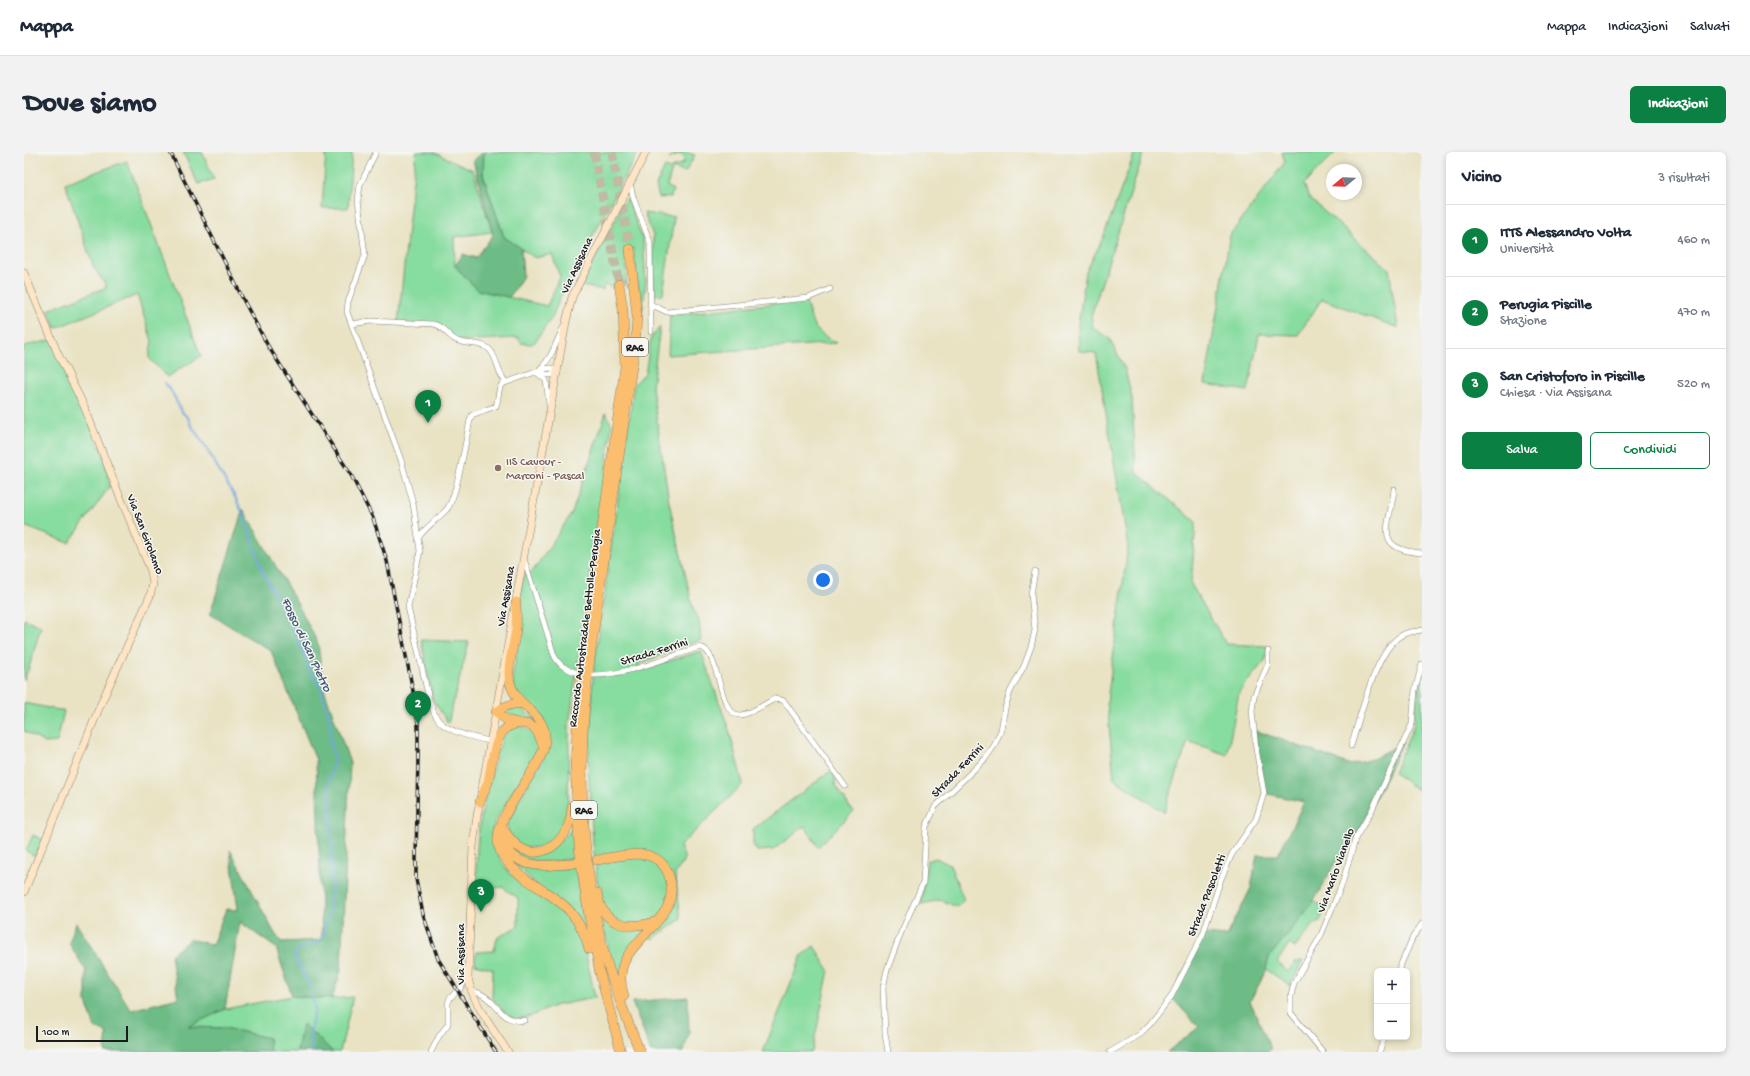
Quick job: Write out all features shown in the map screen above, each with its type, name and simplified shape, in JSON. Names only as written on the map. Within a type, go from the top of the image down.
[{"type":"highway","name":"RA6","points":[[621,1052],[592,937],[579,847],[576,792],[577,713],[580,682],[635,346],[637,317],[630,249]]},
{"type":"highway","name":"RA6","points":[[618,443],[625,367],[623,310],[619,284]]},
{"type":"highway","name":"Raccordo Autostradale Bettolle-Perugia","points":[[601,561],[583,732],[584,809],[589,872],[600,937],[617,994],[640,1052]]},
{"type":"highway","points":[[516,602],[516,628],[509,674],[510,683],[516,696],[539,718],[543,726],[545,737],[544,747],[540,758],[503,823],[497,835],[497,843],[505,858],[526,880],[562,904],[579,924],[586,938],[606,1014],[618,1042]]},
{"type":"highway","points":[[524,704],[513,703],[496,712],[507,720],[532,726],[540,736],[544,747]]},
{"type":"highway","points":[[503,823],[511,842],[523,851],[529,852],[552,846],[564,834],[572,815],[572,736],[577,713]]},
{"type":"highway","points":[[480,802],[487,783],[498,738],[509,726],[518,723]]},
{"type":"highway","points":[[584,809],[590,835],[597,898],[602,909],[609,918],[618,924],[639,927],[655,922]]},
{"type":"highway","points":[[503,823],[503,836],[506,845],[518,859],[533,866],[575,863]]},
{"type":"highway","points":[[597,860],[635,853],[647,854],[658,860],[667,870],[671,883],[671,894],[668,904],[662,914],[631,948],[626,958],[621,979],[621,988],[645,1052]]},
{"type":"main road","name":"Via Assisana","points":[[508,1052],[477,1004],[471,991],[469,968],[473,846],[490,741],[566,322],[575,288],[646,152]]},
{"type":"main road","name":"Via San Girolamo","points":[[24,273],[58,354],[84,406],[151,571],[153,584],[150,596],[102,701],[24,892]]},
{"type":"street","points":[[376,152],[360,185],[358,200],[365,255],[348,302],[347,312],[401,460],[413,503],[420,551],[408,607],[433,710],[440,723],[473,738],[490,741]]},
{"type":"street","points":[[630,182],[633,196],[650,242],[651,332]]},
{"type":"street","points":[[650,304],[667,312],[808,298],[830,289]]},
{"type":"street","points":[[352,324],[371,321],[433,324],[441,326],[457,341],[480,345],[489,349],[502,379],[506,382]]},
{"type":"street","points":[[536,372],[546,364],[566,322]]},
{"type":"street","points":[[419,537],[427,527],[447,509],[454,496],[472,415],[496,406],[499,388],[506,382],[548,368],[557,373]]},
{"type":"street","points":[[536,372],[546,380],[548,387],[548,423]]},
{"type":"street","points":[[1394,489],[1386,530],[1388,539],[1397,547],[1408,552],[1422,553]]},
{"type":"street","points":[[524,556],[557,662],[565,669],[578,673]]},
{"type":"street","name":"Strada Ferrini","points":[[888,1052],[885,1033],[883,988],[900,935],[923,883],[925,872],[923,850],[926,827],[935,807],[985,758],[994,746],[999,735],[1010,692],[1024,666],[1035,630],[1031,594],[1035,571]]},
{"type":"street","points":[[1351,746],[1374,673],[1389,646],[1404,634],[1422,630]]},
{"type":"street","name":"Strada Ferrini","points":[[593,674],[608,675],[700,647],[703,648],[710,655],[731,712],[735,715],[742,715],[776,698],[784,701],[845,786]]},
{"type":"street","name":"Strada Pascoletti","points":[[1110,1052],[1140,1034],[1150,1024],[1171,997],[1203,934],[1220,879],[1232,854],[1256,819],[1264,793],[1256,749],[1252,711],[1254,696],[1268,664],[1268,650]]},
{"type":"street","name":"Via Mario Vianello","points":[[1323,1052],[1292,1013],[1290,996],[1294,983],[1321,935],[1339,891],[1356,837],[1370,812],[1412,724],[1415,690],[1422,664]]},
{"type":"street","points":[[1399,968],[1413,937],[1422,924]]},
{"type":"street","points":[[431,1052],[439,1036],[448,1024],[448,1003],[450,998],[463,984],[465,970],[469,968]]},
{"type":"street","points":[[471,991],[485,995],[512,1021],[525,1020]]},
{"type":"street","points":[[1379,1052],[1384,1040]]},
{"type":"green space","points":[[183,152],[202,152],[214,179],[198,184]]},
{"type":"green space","points":[[326,152],[352,152],[348,208],[322,208]]},
{"type":"green space","points":[[416,152],[433,152],[473,170],[492,232],[454,237],[455,266],[478,290],[547,306],[560,277],[552,254],[535,258],[504,237],[483,175],[484,152],[638,152],[588,245],[572,282],[565,287],[553,315],[536,341],[532,344],[521,343],[519,338],[457,341],[441,326],[398,323]]},
{"type":"green space","points":[[484,152],[483,175],[504,237],[521,248],[523,276],[511,295],[508,297],[478,290],[455,266],[463,254],[476,258],[493,235],[473,160]]},
{"type":"green space","points":[[678,152],[686,152],[695,155],[685,172],[671,168],[684,163],[684,158],[681,154],[669,159]]},
{"type":"green space","points":[[1135,152],[1144,152],[1091,316],[1093,328],[1109,338],[1125,369],[1132,398],[1136,472],[1196,522],[1191,584],[1226,644],[1267,646],[1266,659],[1239,692],[1227,755],[1188,741],[1164,812],[1114,779],[1107,702],[1128,546],[1096,353],[1079,351],[1078,325],[1086,272],[1103,238]]},
{"type":"green space","points":[[1282,152],[1336,152],[1304,184],[1309,198],[1389,269],[1398,328],[1322,299],[1298,335],[1259,334],[1248,391],[1205,384],[1230,235],[1285,162]]},
{"type":"green space","points":[[127,161],[201,356],[167,377],[149,358],[152,341],[137,295],[56,328],[48,310],[107,287],[93,266],[65,183]]},
{"type":"green space","points":[[665,167],[672,170],[667,186],[673,190],[671,197],[659,198],[656,185]]},
{"type":"green space","points":[[627,198],[643,240],[646,281],[642,313],[633,248],[626,251],[627,289],[625,282],[616,284],[615,289],[604,284],[603,290],[581,286]]},
{"type":"green space","points":[[644,213],[674,217],[663,294],[653,295],[653,235]]},
{"type":"green space","points":[[805,300],[812,322],[818,331],[837,343],[668,355],[670,315]]},
{"type":"green space","points":[[660,327],[652,387],[669,502],[693,609],[699,620],[701,640],[638,664],[642,670],[701,651],[729,730],[743,784],[680,846],[685,859],[675,874],[681,919],[653,939],[641,933],[617,981],[600,914],[620,927],[636,929],[612,917],[602,905],[597,880],[588,766],[593,675],[634,385],[645,373],[651,338]]},
{"type":"green space","points":[[52,340],[105,459],[110,486],[69,543],[24,526],[24,346]]},
{"type":"green space","points":[[606,413],[612,426],[569,726],[568,816],[558,839],[546,847],[522,848],[508,831],[507,822],[545,755],[548,739],[514,689],[512,677],[517,653],[518,603],[523,577],[533,571],[572,513]]},
{"type":"green space","points":[[243,509],[302,612],[318,644],[324,689],[350,763],[341,970],[332,999],[292,996],[276,948],[240,922],[225,1009],[188,1027],[225,1028],[269,1038],[270,1052],[105,1052],[107,1033],[95,1028],[86,1002],[86,971],[69,943],[76,923],[131,1010],[178,998],[171,955],[190,939],[212,945],[226,909],[238,910],[230,850],[274,932],[281,942],[322,940],[316,760],[271,651],[210,614]]},
{"type":"green space","points":[[24,619],[41,626],[24,680]]},
{"type":"green space","points":[[421,640],[469,642],[448,723],[433,700]]},
{"type":"green space","points":[[1422,675],[1422,793],[1394,773],[1414,725],[1418,691]]},
{"type":"green space","points":[[24,703],[64,711],[57,742],[45,743],[24,731]]},
{"type":"green space","points":[[519,706],[540,725],[512,720],[505,715],[504,710]]},
{"type":"green space","points":[[521,726],[526,728],[536,737],[538,745],[537,756],[494,823],[492,835],[494,849],[509,873],[538,893],[574,922],[585,949],[595,998],[557,1005],[531,1016],[516,1019],[506,1014],[492,998],[493,969],[475,964],[476,952],[494,951],[497,938],[518,926],[518,898],[502,887],[488,889],[489,897],[476,901],[476,877],[477,845],[480,824],[495,760],[503,735],[511,729]]},
{"type":"green space","points":[[1254,730],[1351,765],[1375,758],[1403,742],[1356,837],[1335,863],[1312,904],[1269,957],[1265,973],[1250,1001],[1271,1049],[1267,1052],[1167,1052],[1199,1027],[1171,997],[1203,934],[1227,936],[1251,888],[1257,855],[1278,855],[1304,802],[1264,793]]},
{"type":"green space","points":[[832,770],[835,778],[835,784],[853,812],[818,847],[805,826],[773,850],[757,851],[753,844],[753,829]]},
{"type":"green space","points":[[573,826],[576,858],[547,862],[534,861],[520,855],[510,847],[520,852],[533,854],[565,837]]},
{"type":"green space","points":[[33,835],[44,840],[35,856],[26,851]]},
{"type":"green space","points":[[936,858],[950,865],[964,900],[957,907],[941,900],[921,904],[927,861]]},
{"type":"green space","points":[[509,859],[524,866],[538,869],[577,866],[584,927]]},
{"type":"green space","points":[[1314,901],[1325,908],[1320,921],[1312,926],[1295,948],[1289,944],[1277,962],[1288,972],[1295,962],[1303,961],[1290,986],[1266,969],[1269,957]]},
{"type":"green space","points":[[814,946],[829,970],[812,1052],[763,1052],[802,955]]},
{"type":"green space","points":[[292,996],[332,999],[353,997],[340,1052],[332,1052],[302,1026],[297,1052],[270,1052],[268,1038],[225,1028],[187,1027],[225,1009]]},
{"type":"green space","points":[[688,997],[689,1034],[683,1052],[651,1052],[632,1002]]},
{"type":"green space","points":[[303,1024],[333,1052],[297,1052]]},
{"type":"waterway","name":"Fosso di San Pietro","points":[[165,383],[173,394],[181,411],[188,418],[235,497],[244,516],[263,572],[298,639],[311,675],[319,684],[330,720],[331,746],[335,759],[329,780],[332,886],[328,917],[323,935],[316,944],[303,947],[298,950],[294,956],[311,989]]},
{"type":"waterway","name":"Fosso di San Pietro","points":[[312,996],[314,1010],[311,1030],[312,1052]]},
{"type":"tunnel","points":[[594,152],[619,284]]},
{"type":"tunnel","points":[[612,152],[630,249]]},
{"type":"railway","points":[[170,152],[268,346],[351,475],[373,518],[387,561],[415,701],[418,724],[416,879],[423,914],[438,959],[496,1052]]},
{"type":"place","name":"ITTS Alessandro Volta","points":[[428,423]]},
{"type":"place","name":"IIS Cavour - Marconi - Pascal","points":[[498,468]]},
{"type":"place","name":"Perugia Piscille","points":[[418,724]]},
{"type":"place","name":"San Cristoforo in Piscille","points":[[481,912]]}]
